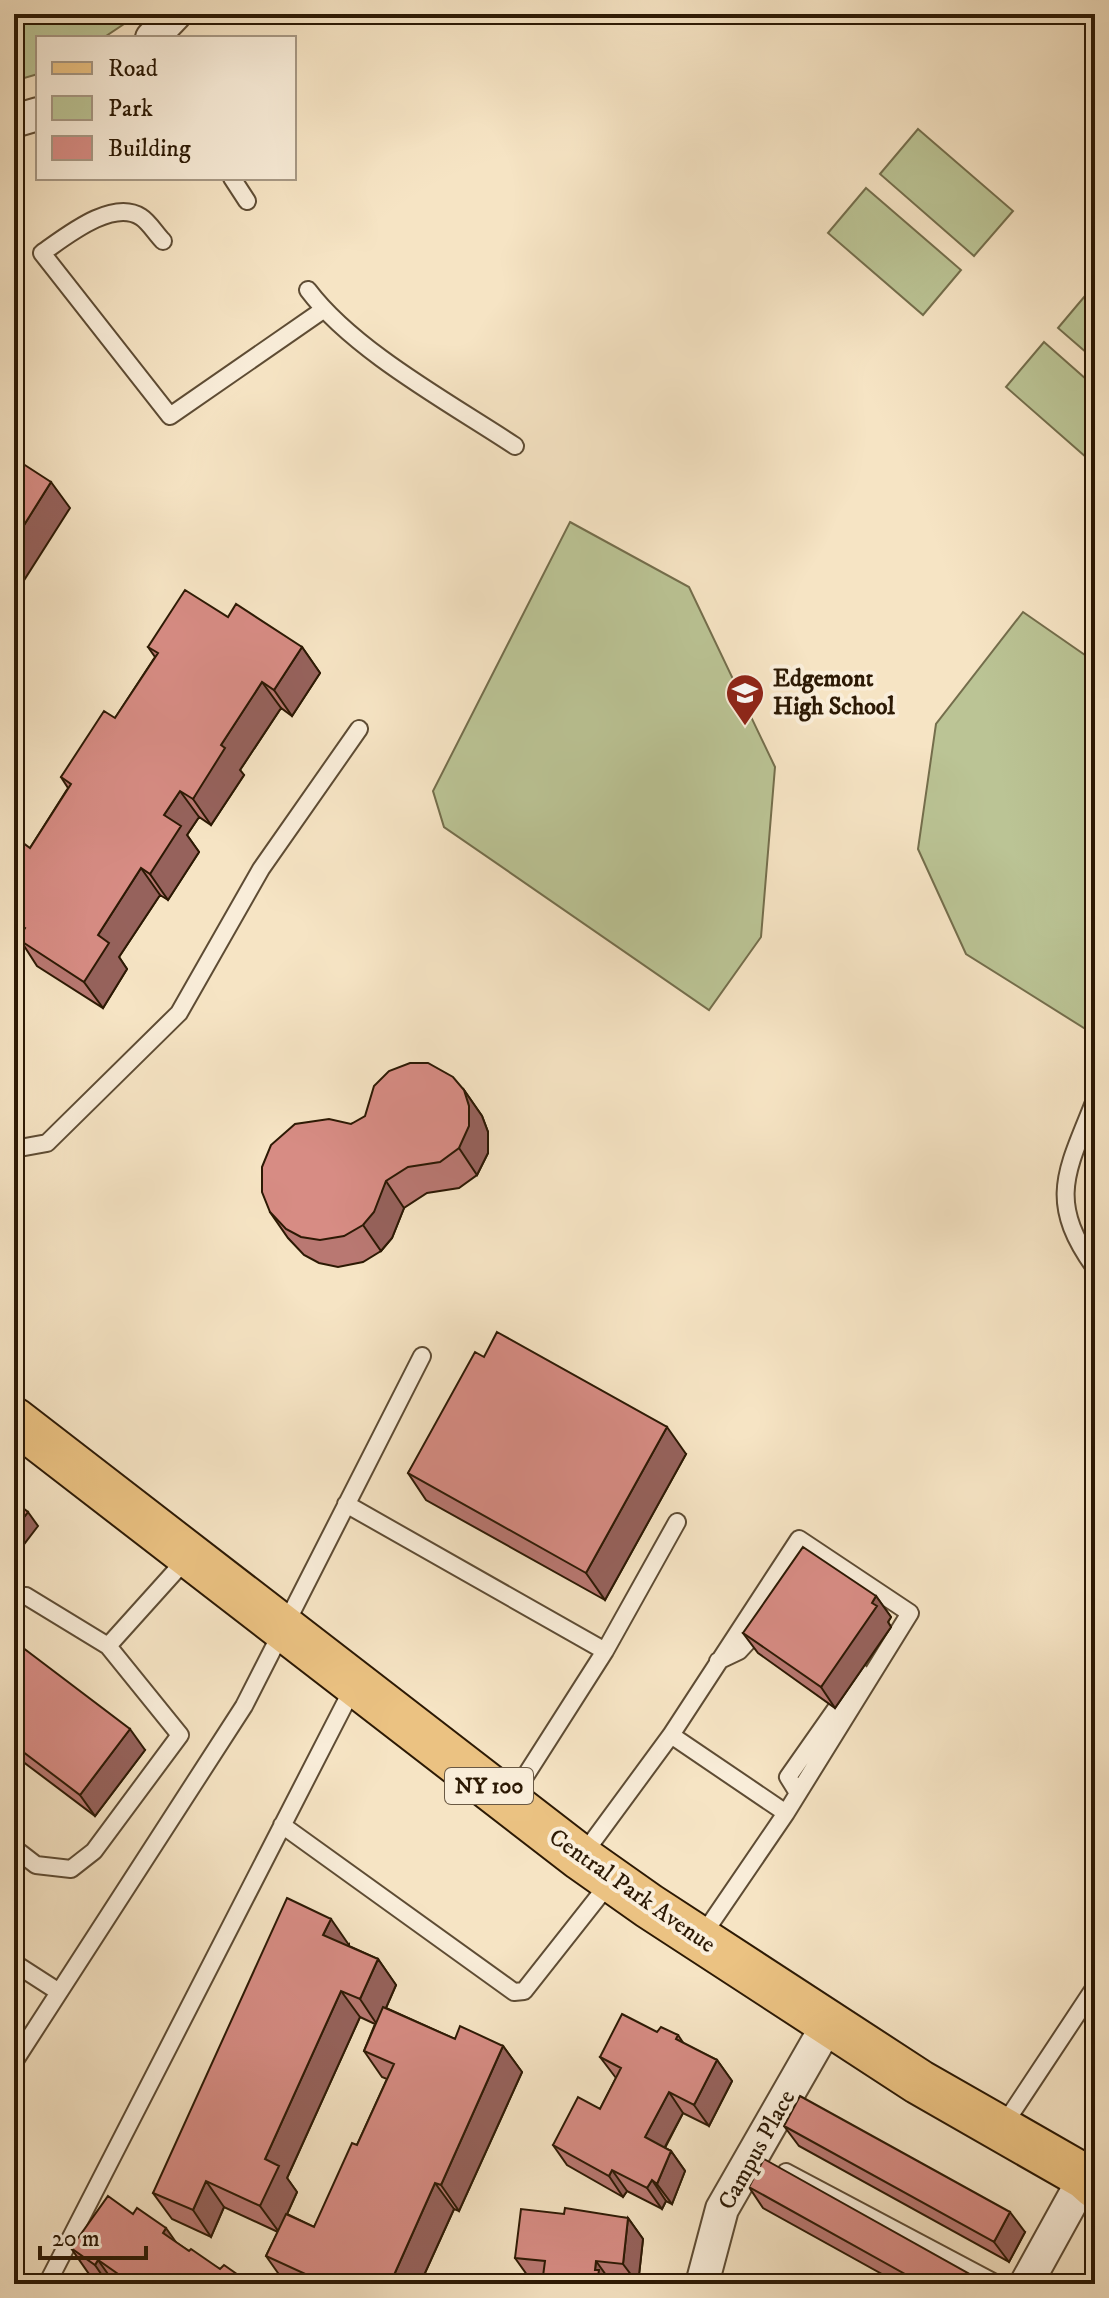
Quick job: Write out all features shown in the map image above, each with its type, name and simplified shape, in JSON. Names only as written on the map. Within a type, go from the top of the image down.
[{"type":"main road","name":"Central Park Avenue","points":[[14,1420],[596,1868],[828,2024],[1000,2131],[1092,2181]]},
{"type":"street","points":[[154,36],[175,14]]},
{"type":"street","points":[[14,121],[36,115]]},
{"type":"street","name":"Campus Place","points":[[702,2284],[722,2209],[828,2024]]},
{"type":"street","points":[[1026,2284],[1092,2181]]},
{"type":"lane","points":[[233,180],[247,201]]},
{"type":"lane","points":[[163,241],[140,216],[125,212],[86,223],[42,253],[170,416],[323,310]]},
{"type":"lane","points":[[308,290],[323,310],[365,345],[515,446]]},
{"type":"lane","points":[[14,1149],[47,1143],[179,1013],[261,869],[359,729]]},
{"type":"lane","points":[[1095,1100],[1065,1174],[1068,1224],[1095,1268]]},
{"type":"lane","points":[[14,2062],[244,1706],[422,1356]]},
{"type":"lane","points":[[346,1504],[605,1651]]},
{"type":"lane","points":[[509,1802],[605,1651],[677,1522]]},
{"type":"lane","points":[[282,1825],[514,1992],[524,1991],[671,1735],[799,1539],[910,1613],[786,1813],[700,1940]]},
{"type":"lane","points":[[108,1646],[190,1555]]},
{"type":"lane","points":[[717,1661],[753,1640],[799,1572],[818,1565],[891,1613],[894,1625],[788,1777],[798,1793]]},
{"type":"lane","points":[[14,1597],[26,1596],[108,1646],[180,1735],[94,1851],[71,1869],[36,1865],[14,1848]]},
{"type":"lane","points":[[47,2284],[356,1682]]},
{"type":"lane","points":[[671,1735],[786,1813]]},
{"type":"lane","points":[[14,1963],[59,1992]]},
{"type":"lane","points":[[1000,2131],[1095,1987]]},
{"type":"lane","points":[[753,2155],[997,2284]]},
{"type":"green space","points":[[14,14],[139,14],[106,36],[36,36],[36,75],[14,81]]},
{"type":"green space","points":[[918,129],[1013,211],[974,256],[880,174]]},
{"type":"green space","points":[[866,188],[961,270],[923,315],[828,233]]},
{"type":"green space","points":[[1095,284],[1095,360],[1058,328]]},
{"type":"green space","points":[[1044,342],[1095,387],[1095,465],[1006,387]]},
{"type":"green space","points":[[570,522],[689,587],[775,767],[761,937],[709,1010],[444,827],[433,791]]},
{"type":"green space","points":[[1023,612],[1095,662],[1095,1035],[966,954],[918,849],[936,724]]},
{"type":"building","points":[[14,458],[51,482],[14,541]]},
{"type":"building","points":[[185,590],[228,617],[236,604],[302,647],[274,690],[262,682],[221,745],[225,748],[193,799],[180,791],[164,815],[181,826],[150,874],[141,868],[98,935],[109,943],[84,982],[18,939],[25,928],[14,921],[14,847],[19,840],[30,848],[71,784],[61,777],[104,711],[115,718],[158,653],[148,647]]},
{"type":"building","points":[[410,1063],[428,1063],[453,1077],[464,1090],[469,1106],[469,1126],[459,1148],[440,1162],[408,1167],[386,1181],[374,1212],[363,1225],[344,1236],[320,1240],[301,1237],[286,1229],[270,1212],[262,1192],[262,1167],[271,1145],[295,1124],[329,1119],[351,1124],[365,1116],[374,1086],[389,1071]]},
{"type":"building","points":[[497,1332],[667,1427],[586,1573],[408,1473],[475,1352],[484,1357]]},
{"type":"building","points":[[14,1501],[28,1512],[14,1530]]},
{"type":"building","points":[[803,1547],[876,1596],[872,1603],[877,1606],[821,1687],[743,1633]]},
{"type":"building","points":[[14,1641],[130,1729],[80,1795],[14,1745]]},
{"type":"building","points":[[287,1898],[331,1919],[323,1935],[378,1959],[360,1999],[341,1991],[265,2159],[279,2166],[260,2206],[206,2181],[193,2210],[153,2193]]},
{"type":"building","points":[[383,2007],[455,2039],[460,2026],[503,2046],[441,2185],[435,2183],[390,2284],[327,2284],[266,2256],[286,2214],[314,2227],[352,2143],[357,2145],[394,2064],[364,2051]]},
{"type":"building","points":[[622,2014],[657,2032],[661,2027],[678,2035],[676,2039],[717,2060],[694,2105],[669,2092],[645,2137],[671,2151],[657,2184],[652,2180],[647,2188],[612,2170],[609,2176],[553,2145],[578,2097],[600,2109],[621,2068],[600,2057]]},
{"type":"building","points":[[800,2096],[1010,2212],[994,2242],[784,2126]]},
{"type":"building","points":[[764,2159],[973,2276],[969,2284],[923,2284],[749,2187]]},
{"type":"building","points":[[108,2196],[133,2214],[137,2208],[166,2228],[163,2233],[189,2251],[191,2249],[220,2269],[224,2265],[251,2284],[117,2283],[121,2276],[98,2260],[95,2265],[71,2248]]},
{"type":"building","points":[[565,2208],[628,2218],[623,2264],[596,2261],[595,2270],[599,2270],[597,2284],[542,2284],[545,2261],[515,2258],[521,2209],[564,2214]]},
{"type":"building","points":[[1076,2278],[1088,2284],[1071,2284]]},
{"type":"place","name":"Edgemont High School","points":[[745,727]]}]
